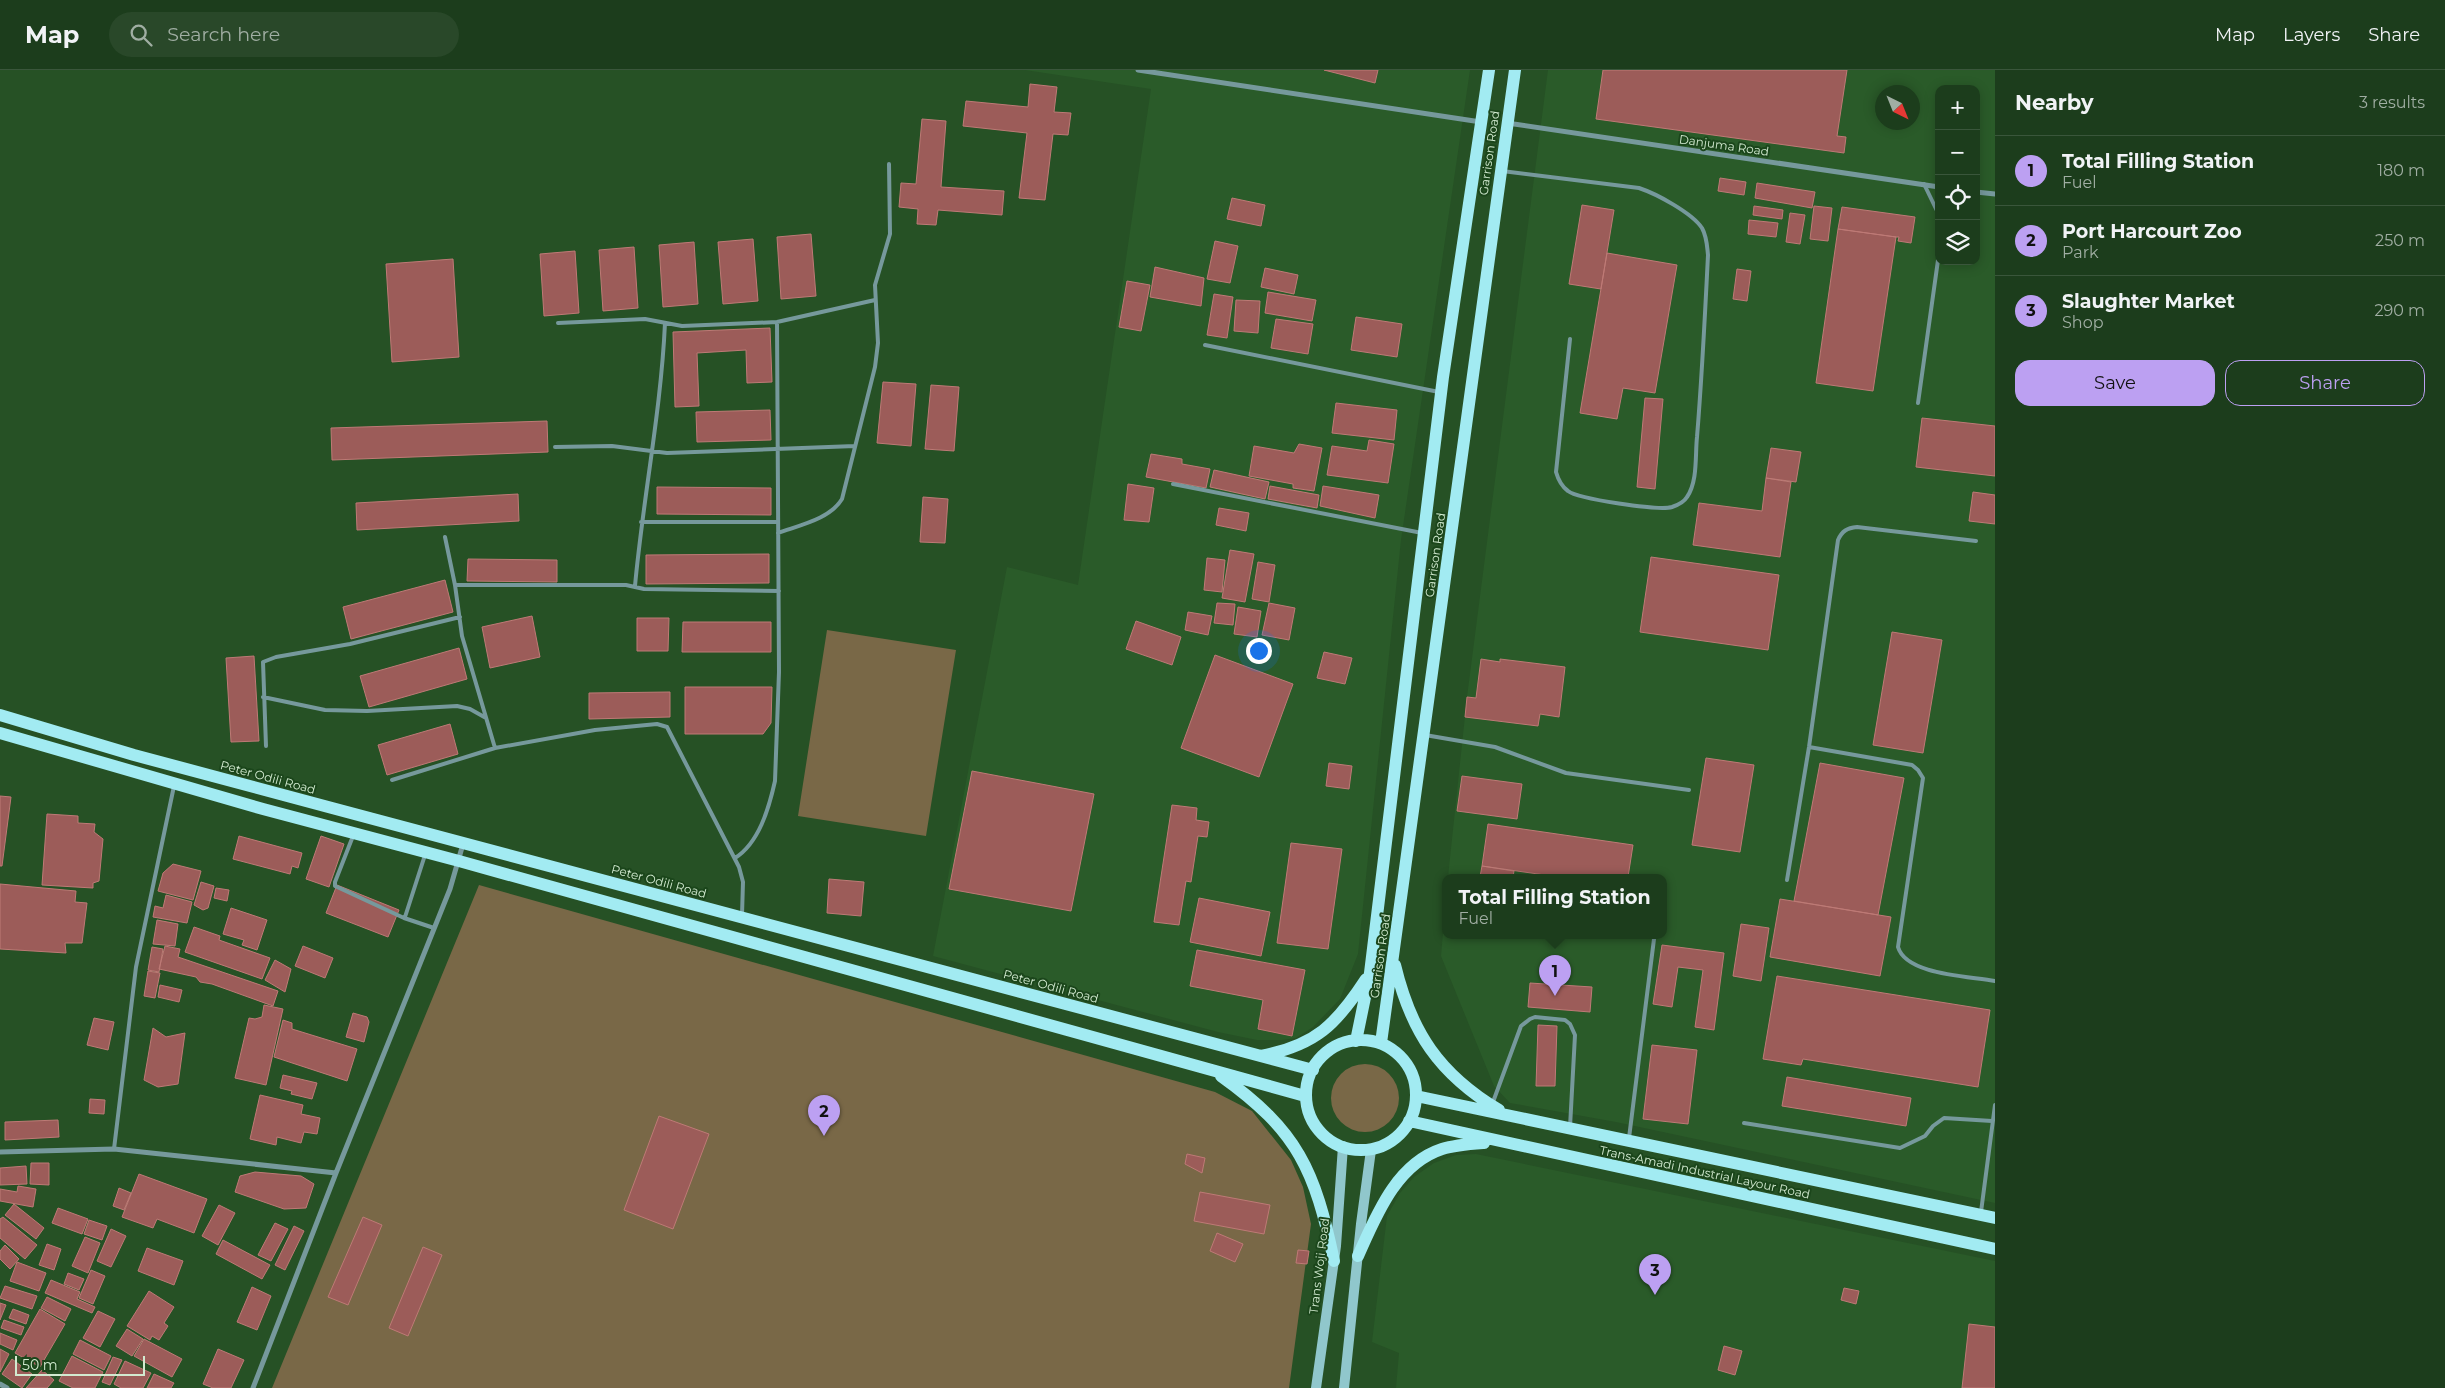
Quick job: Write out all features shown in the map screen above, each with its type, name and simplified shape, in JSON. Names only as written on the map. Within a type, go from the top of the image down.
[{"type":"main road","name":"Garrison Road","points":[[1356,1040],[1370,973],[1441,393],[1489,70]]},
{"type":"main road","name":"Garrison Road","points":[[1382,1043],[1515,70]]},
{"type":"main road","name":"Peter Odili Road","points":[[0,715],[134,755],[1313,1070]]},
{"type":"main road","points":[[0,733],[174,784],[459,861],[1305,1096]]},
{"type":"main road","points":[[1393,958],[1400,988],[1413,1023],[1433,1055],[1458,1082],[1491,1109]]},
{"type":"main road","points":[[1257,1056],[1302,1045],[1320,1033],[1350,1004],[1370,973]]},
{"type":"main road","points":[[1356,1040],[1382,1043],[1402,1058],[1412,1073],[1416,1096],[1409,1121],[1398,1136],[1371,1150],[1350,1149],[1332,1142],[1318,1129],[1309,1112],[1305,1096],[1313,1070],[1320,1059],[1335,1047],[1356,1040]]},
{"type":"main road","points":[[1213,1070],[1255,1100],[1286,1134],[1306,1164],[1316,1189],[1334,1261]]},
{"type":"main road","name":"Trans-Amadi Industrial Layour Road","points":[[1416,1096],[1491,1109],[1510,1116],[1628,1142],[1995,1218]]},
{"type":"main road","name":"Trans-Amadi Industrial Layour Road","points":[[1409,1121],[1494,1142],[1995,1249]]},
{"type":"main road","points":[[1358,1256],[1377,1213],[1391,1190],[1406,1172],[1424,1158],[1441,1150],[1494,1142]]},
{"type":"main road","name":"Trans Woji Road","points":[[1316,1388],[1334,1261],[1343,1146]]},
{"type":"main road","points":[[1344,1388],[1371,1150]]},
{"type":"street","points":[[1138,70],[1481,122]]},
{"type":"street","name":"Danjuma Road","points":[[1507,123],[1935,185]]},
{"type":"street","points":[[1980,192],[1995,194]]},
{"type":"street","points":[[253,1388],[434,928],[464,844]]},
{"type":"street","points":[[0,1152],[114,1148],[336,1173]]},
{"type":"street","points":[[0,1384],[7,1388]]},
{"type":"lane","points":[[778,533],[827,514],[836,507],[842,498],[875,367],[878,343],[875,285],[890,234],[889,164]]},
{"type":"lane","points":[[1500,170],[1650,191],[1692,217],[1702,228],[1707,238],[1708,255],[1698,426],[1692,484],[1686,499],[1681,503],[1671,508],[1582,497],[1567,491],[1559,481],[1556,472],[1570,339]]},
{"type":"lane","points":[[1924,184],[1935,207]]},
{"type":"lane","points":[[1918,403],[1937,265]]},
{"type":"lane","points":[[558,323],[645,319],[682,326],[777,322],[875,300]]},
{"type":"lane","points":[[735,858],[746,851],[752,844],[771,798],[775,781],[779,672],[777,322]]},
{"type":"lane","points":[[635,586],[641,522],[653,451],[663,371],[665,323]]},
{"type":"lane","points":[[1205,345],[1441,393]]},
{"type":"lane","points":[[555,447],[612,446],[667,453],[855,446]]},
{"type":"lane","points":[[1173,484],[1424,533]]},
{"type":"lane","points":[[641,522],[778,522]]},
{"type":"lane","points":[[1787,880],[1809,747],[1838,540],[1848,528],[1857,527],[1976,541]]},
{"type":"lane","points":[[445,537],[456,585],[462,636],[496,748]]},
{"type":"lane","points":[[456,585],[617,584],[635,586],[644,590],[779,591]]},
{"type":"lane","points":[[266,746],[262,668],[264,662],[270,659],[350,644],[460,617]]},
{"type":"lane","points":[[263,697],[325,710],[367,711],[457,706],[470,709],[486,718]]},
{"type":"lane","points":[[392,780],[496,748],[595,730],[657,724],[667,727],[735,858],[743,882],[742,917]]},
{"type":"lane","points":[[1425,735],[1495,747],[1566,773],[1689,790]]},
{"type":"lane","points":[[1809,747],[1912,765],[1918,770],[1923,778],[1898,947],[1901,955],[1908,962],[1922,969],[1995,980]]},
{"type":"lane","points":[[114,1148],[136,967],[174,784]]},
{"type":"lane","points":[[354,834],[335,886],[434,928]]},
{"type":"lane","points":[[405,917],[426,852]]},
{"type":"lane","points":[[1628,1142],[1654,939]]},
{"type":"lane","points":[[1491,1109],[1522,1026],[1535,1017],[1565,1020],[1570,1024],[1575,1035],[1570,1129]]},
{"type":"lane","points":[[1980,1215],[1995,1105]]},
{"type":"lane","points":[[1744,1123],[1900,1148],[1925,1136],[1933,1126],[1944,1118],[1992,1120]]},
{"type":"shaded area","points":[[1025,70],[1470,70],[1401,540],[1358,954],[1340,999],[1313,1027],[1296,1038],[1257,1040],[1218,1032],[933,956],[1007,567],[1078,585],[1151,89]]},
{"type":"shaded area","points":[[1548,70],[1995,70],[1995,1203],[1616,1122],[1510,1103],[1494,1086],[1441,956],[1442,939],[1667,939],[1667,874],[1448,874],[1467,697]]},
{"type":"shaded area","points":[[827,630],[956,650],[926,836],[798,816]]},
{"type":"shaded area","points":[[479,885],[1215,1092],[1252,1111],[1291,1160],[1303,1187],[1311,1224],[1289,1388],[272,1388]]},
{"type":"shaded area","points":[[1365,1064],[1378,1067],[1389,1074],[1396,1085],[1399,1098],[1396,1111],[1389,1122],[1378,1129],[1365,1132],[1352,1129],[1341,1122],[1334,1111],[1331,1098],[1334,1085],[1341,1074],[1352,1067]]},
{"type":"shaded area","points":[[1476,1154],[1995,1261],[1995,1388],[1396,1388],[1399,1353],[1372,1342],[1387,1216],[1400,1193],[1414,1177],[1434,1163],[1456,1155]]},
{"type":"building","points":[[1324,70],[1378,70],[1375,83]]},
{"type":"building","points":[[1603,70],[1847,70],[1837,136],[1846,137],[1844,153],[1596,119]]},
{"type":"building","points":[[1030,84],[1057,87],[1054,112],[1071,113],[1068,135],[1053,134],[1045,200],[1019,198],[1027,133],[963,126],[966,101],[1028,107]]},
{"type":"building","points":[[922,119],[946,121],[941,187],[1004,191],[1002,215],[938,210],[936,225],[917,224],[918,209],[899,207],[901,183],[916,184]]},
{"type":"building","points":[[1720,178],[1746,182],[1744,195],[1718,191]]},
{"type":"building","points":[[1757,183],[1815,192],[1812,208],[1755,198]]},
{"type":"building","points":[[1232,198],[1265,205],[1261,226],[1227,219]]},
{"type":"building","points":[[1582,205],[1614,210],[1601,289],[1569,284]]},
{"type":"building","points":[[1754,206],[1783,210],[1782,219],[1753,215]]},
{"type":"building","points":[[1814,206],[1832,208],[1828,241],[1810,239]]},
{"type":"building","points":[[1842,207],[1915,217],[1911,243],[1898,241],[1899,237],[1838,229]]},
{"type":"building","points":[[1790,213],[1805,215],[1800,244],[1786,242]]},
{"type":"building","points":[[1749,220],[1778,223],[1776,237],[1748,234]]},
{"type":"building","points":[[1838,229],[1896,237],[1873,391],[1816,383]]},
{"type":"building","points":[[811,234],[816,296],[781,299],[777,237]]},
{"type":"building","points":[[753,239],[758,301],[723,304],[718,242]]},
{"type":"building","points":[[1215,241],[1238,246],[1230,283],[1207,279]]},
{"type":"building","points":[[694,242],[698,304],[663,307],[659,245]]},
{"type":"building","points":[[634,247],[638,308],[603,311],[599,250]]},
{"type":"building","points":[[575,251],[579,313],[544,316],[540,254]]},
{"type":"building","points":[[1607,253],[1677,265],[1655,393],[1623,388],[1617,419],[1580,413]]},
{"type":"building","points":[[453,259],[459,357],[392,362],[386,264]]},
{"type":"building","points":[[1155,267],[1204,278],[1201,306],[1150,297]]},
{"type":"building","points":[[1265,268],[1298,275],[1294,294],[1261,287]]},
{"type":"building","points":[[1737,269],[1751,271],[1747,301],[1733,299]]},
{"type":"building","points":[[1127,281],[1150,285],[1141,331],[1119,327]]},
{"type":"building","points":[[1268,292],[1316,300],[1312,321],[1265,313]]},
{"type":"building","points":[[1214,294],[1233,297],[1227,338],[1207,335]]},
{"type":"building","points":[[1236,300],[1260,301],[1258,333],[1234,331]]},
{"type":"building","points":[[1356,317],[1402,324],[1397,357],[1351,350]]},
{"type":"building","points":[[1276,319],[1313,324],[1308,354],[1271,348]]},
{"type":"building","points":[[770,328],[772,382],[747,383],[746,350],[697,353],[699,406],[675,407],[673,332]]},
{"type":"building","points":[[883,382],[916,384],[911,446],[877,443]]},
{"type":"building","points":[[931,385],[959,387],[954,451],[925,449]]},
{"type":"building","points":[[1645,398],[1663,399],[1655,489],[1637,487]]},
{"type":"building","points":[[1336,403],[1397,410],[1394,440],[1332,433]]},
{"type":"building","points":[[770,410],[771,440],[697,442],[696,412]]},
{"type":"building","points":[[1922,418],[1995,426],[1995,476],[1916,467]]},
{"type":"building","points":[[547,421],[548,452],[332,460],[331,428]]},
{"type":"building","points":[[1369,440],[1394,444],[1388,483],[1327,475],[1332,446],[1367,451]]},
{"type":"building","points":[[1299,444],[1322,448],[1314,491],[1293,488],[1293,484],[1249,476],[1254,446],[1294,453]]},
{"type":"building","points":[[1771,448],[1801,452],[1796,482],[1766,478]]},
{"type":"building","points":[[1151,454],[1182,459],[1182,464],[1210,469],[1206,488],[1146,477]]},
{"type":"building","points":[[1214,470],[1269,482],[1265,499],[1210,487]]},
{"type":"building","points":[[1766,478],[1791,482],[1780,557],[1693,545],[1699,503],[1762,511]]},
{"type":"building","points":[[1128,484],[1154,488],[1149,522],[1124,520]]},
{"type":"building","points":[[1270,486],[1319,495],[1317,508],[1268,499]]},
{"type":"building","points":[[1323,486],[1379,495],[1375,518],[1320,506]]},
{"type":"building","points":[[657,487],[771,488],[771,515],[657,514]]},
{"type":"building","points":[[1973,492],[1995,495],[1995,524],[1969,521]]},
{"type":"building","points":[[518,494],[519,521],[357,530],[356,503]]},
{"type":"building","points":[[923,497],[948,499],[945,543],[920,542]]},
{"type":"building","points":[[1219,508],[1249,513],[1246,531],[1216,525]]},
{"type":"building","points":[[1230,550],[1254,554],[1245,602],[1222,598]]},
{"type":"building","points":[[769,554],[769,583],[646,584],[646,555]]},
{"type":"building","points":[[1651,557],[1779,575],[1768,650],[1640,632]]},
{"type":"building","points":[[1207,558],[1225,560],[1222,592],[1204,590]]},
{"type":"building","points":[[468,559],[557,560],[557,582],[467,581]]},
{"type":"building","points":[[1258,562],[1275,565],[1269,602],[1252,599]]},
{"type":"building","points":[[445,580],[453,612],[351,639],[343,607]]},
{"type":"building","points":[[1217,603],[1235,604],[1233,625],[1214,623]]},
{"type":"building","points":[[1269,603],[1295,608],[1289,640],[1262,635]]},
{"type":"building","points":[[1238,607],[1261,611],[1257,637],[1234,634]]},
{"type":"building","points":[[1188,612],[1212,616],[1208,635],[1185,630]]},
{"type":"building","points":[[532,616],[540,657],[490,668],[482,627]]},
{"type":"building","points":[[637,618],[669,618],[668,651],[637,651]]},
{"type":"building","points":[[1136,621],[1181,637],[1172,665],[1126,649]]},
{"type":"building","points":[[683,622],[771,622],[771,652],[682,652]]},
{"type":"building","points":[[1892,632],[1942,640],[1923,753],[1873,745]]},
{"type":"building","points":[[459,648],[467,679],[369,707],[360,676]]},
{"type":"building","points":[[1324,652],[1352,658],[1345,684],[1317,678]]},
{"type":"building","points":[[1215,655],[1293,684],[1259,777],[1181,748]]},
{"type":"building","points":[[254,656],[259,741],[231,742],[226,658]]},
{"type":"building","points":[[1481,659],[1500,662],[1500,659],[1565,667],[1559,717],[1540,714],[1538,726],[1465,717],[1467,697],[1476,698]]},
{"type":"building","points":[[685,687],[772,687],[771,723],[763,734],[685,734]]},
{"type":"building","points":[[670,692],[670,717],[589,719],[589,693]]},
{"type":"building","points":[[450,724],[458,754],[387,775],[378,745]]},
{"type":"building","points":[[1706,758],[1754,765],[1740,852],[1692,845]]},
{"type":"building","points":[[1329,763],[1352,766],[1349,789],[1326,786]]},
{"type":"building","points":[[1820,763],[1904,778],[1878,915],[1794,901]]},
{"type":"building","points":[[972,771],[1094,794],[1071,911],[949,889]]},
{"type":"building","points":[[1462,776],[1522,784],[1517,819],[1457,811]]},
{"type":"building","points":[[0,796],[11,797],[2,866],[0,866]]},
{"type":"building","points":[[1172,805],[1197,808],[1196,820],[1209,822],[1207,837],[1198,836],[1191,882],[1186,881],[1179,925],[1154,922]]},
{"type":"building","points":[[47,814],[78,816],[78,823],[95,824],[94,832],[103,839],[99,881],[93,883],[93,888],[42,885]]},
{"type":"building","points":[[1488,824],[1633,845],[1628,874],[1538,874],[1482,866]]},
{"type":"building","points":[[239,836],[302,853],[298,868],[292,866],[290,874],[233,859]]},
{"type":"building","points":[[321,836],[344,844],[329,887],[306,879]]},
{"type":"building","points":[[1291,843],[1342,849],[1328,949],[1277,943]]},
{"type":"building","points":[[173,864],[201,871],[193,900],[158,891],[163,873]]},
{"type":"building","points":[[1482,866],[1514,871],[1514,874],[1481,874]]},
{"type":"building","points":[[829,879],[864,882],[861,916],[827,913]]},
{"type":"building","points":[[201,882],[214,886],[208,908],[203,910],[194,905]]},
{"type":"building","points":[[0,884],[76,891],[75,902],[87,903],[82,943],[65,943],[66,953],[0,949]]},
{"type":"building","points":[[337,885],[399,910],[388,937],[326,913]]},
{"type":"building","points":[[216,888],[229,890],[227,901],[214,898]]},
{"type":"building","points":[[166,895],[192,902],[187,923],[153,917],[155,906],[163,908]]},
{"type":"building","points":[[1199,898],[1270,912],[1261,956],[1190,942]]},
{"type":"building","points":[[1780,899],[1891,917],[1880,976],[1770,957]]},
{"type":"building","points":[[231,908],[267,920],[257,950],[242,945],[244,940],[223,934]]},
{"type":"building","points":[[157,920],[178,924],[175,946],[153,944]]},
{"type":"building","points":[[1741,924],[1769,928],[1761,981],[1733,976]]},
{"type":"building","points":[[194,927],[220,936],[219,940],[270,958],[262,979],[185,952]]},
{"type":"building","points":[[1662,945],[1724,953],[1714,1030],[1695,1027],[1703,970],[1678,967],[1672,1007],[1653,1004]]},
{"type":"building","points":[[165,946],[180,949],[178,957],[278,991],[273,1006],[212,984],[200,982],[196,977],[159,969]]},
{"type":"building","points":[[303,946],[333,958],[325,978],[295,966]]},
{"type":"building","points":[[152,947],[163,949],[159,972],[148,970]]},
{"type":"building","points":[[1197,950],[1305,970],[1292,1036],[1258,1029],[1263,1000],[1190,986]]},
{"type":"building","points":[[275,960],[291,969],[285,992],[265,980]]},
{"type":"building","points":[[148,971],[160,973],[155,998],[144,996]]},
{"type":"building","points":[[1777,976],[1990,1010],[1978,1087],[1803,1059],[1801,1065],[1763,1059]]},
{"type":"building","points":[[1530,983],[1592,987],[1590,1012],[1528,1007]]},
{"type":"building","points":[[160,985],[182,990],[179,1002],[158,997]]},
{"type":"building","points":[[264,1005],[283,1009],[266,1085],[235,1078],[249,1018],[262,1017]]},
{"type":"building","points":[[353,1013],[367,1017],[369,1022],[364,1042],[346,1037]]},
{"type":"building","points":[[94,1018],[114,1022],[108,1050],[87,1045]]},
{"type":"building","points":[[283,1020],[292,1023],[292,1029],[357,1049],[347,1081],[274,1057]]},
{"type":"building","points":[[1538,1025],[1557,1026],[1555,1086],[1536,1086]]},
{"type":"building","points":[[153,1028],[166,1037],[185,1033],[178,1084],[158,1087],[144,1080]]},
{"type":"building","points":[[1652,1045],[1697,1050],[1688,1124],[1643,1119]]},
{"type":"building","points":[[283,1075],[317,1083],[312,1099],[291,1094],[292,1091],[280,1088]]},
{"type":"building","points":[[1787,1077],[1911,1098],[1906,1126],[1782,1106]]},
{"type":"building","points":[[260,1095],[303,1105],[301,1114],[320,1118],[317,1134],[304,1132],[301,1143],[277,1137],[276,1145],[250,1139]]},
{"type":"building","points":[[90,1099],[105,1100],[104,1114],[89,1113]]},
{"type":"building","points":[[659,1116],[709,1134],[673,1229],[624,1210]]},
{"type":"building","points":[[58,1120],[59,1137],[5,1140],[5,1122]]},
{"type":"building","points":[[1187,1154],[1205,1158],[1202,1173],[1185,1164]]},
{"type":"building","points":[[31,1163],[49,1163],[49,1185],[30,1184]]},
{"type":"building","points":[[26,1166],[27,1184],[0,1185],[0,1168]]},
{"type":"building","points":[[255,1172],[301,1176],[314,1184],[306,1208],[284,1209],[235,1192],[240,1176]]},
{"type":"building","points":[[139,1174],[207,1199],[194,1233],[157,1219],[153,1228],[122,1217]]},
{"type":"building","points":[[18,1186],[36,1189],[33,1207],[0,1201],[0,1189],[17,1192]]},
{"type":"building","points":[[119,1188],[131,1193],[124,1210],[113,1206]]},
{"type":"building","points":[[1200,1192],[1270,1205],[1264,1234],[1194,1221]]},
{"type":"building","points":[[14,1204],[44,1228],[36,1239],[5,1215]]},
{"type":"building","points":[[219,1205],[235,1213],[218,1245],[202,1236]]},
{"type":"building","points":[[58,1208],[88,1219],[82,1234],[52,1223]]},
{"type":"building","points":[[3,1217],[37,1245],[25,1259],[0,1238],[0,1219]]},
{"type":"building","points":[[363,1217],[382,1225],[348,1305],[328,1297]]},
{"type":"building","points":[[89,1220],[107,1226],[102,1240],[84,1234]]},
{"type":"building","points":[[275,1223],[288,1229],[271,1261],[258,1255]]},
{"type":"building","points":[[294,1226],[304,1231],[285,1270],[275,1265]]},
{"type":"building","points":[[111,1229],[126,1236],[111,1267],[97,1261]]},
{"type":"building","points":[[1217,1233],[1243,1244],[1235,1262],[1210,1251]]},
{"type":"building","points":[[85,1237],[100,1243],[88,1273],[72,1266]]},
{"type":"building","points":[[223,1240],[270,1265],[262,1279],[216,1254]]},
{"type":"building","points":[[47,1244],[61,1249],[54,1270],[39,1265]]},
{"type":"building","points":[[5,1245],[19,1259],[10,1269],[0,1259],[0,1251]]},
{"type":"building","points":[[423,1247],[442,1255],[408,1336],[389,1328]]},
{"type":"building","points":[[147,1248],[183,1261],[174,1285],[138,1271]]},
{"type":"building","points":[[1298,1250],[1309,1251],[1307,1264],[1296,1263]]},
{"type":"building","points":[[17,1262],[46,1273],[39,1291],[10,1281]]},
{"type":"building","points":[[91,1270],[105,1276],[93,1304],[79,1298]]},
{"type":"building","points":[[68,1273],[84,1279],[79,1290],[64,1284]]},
{"type":"building","points":[[51,1280],[80,1292],[77,1299],[95,1307],[92,1313],[45,1293]]},
{"type":"building","points":[[5,1286],[37,1296],[32,1309],[0,1298]]},
{"type":"building","points":[[252,1287],[271,1296],[257,1330],[237,1322]]},
{"type":"building","points":[[1844,1288],[1859,1291],[1856,1304],[1841,1300]]},
{"type":"building","points":[[149,1291],[174,1307],[164,1323],[168,1326],[159,1340],[152,1336],[150,1340],[127,1326]]},
{"type":"building","points":[[47,1297],[71,1309],[65,1321],[41,1308]]},
{"type":"building","points":[[0,1303],[6,1305],[0,1320]]},
{"type":"building","points":[[13,1309],[29,1315],[26,1324],[9,1318]]},
{"type":"building","points":[[40,1309],[65,1324],[40,1367],[15,1353]]},
{"type":"building","points":[[98,1311],[115,1319],[100,1347],[83,1338]]},
{"type":"building","points":[[4,1320],[24,1327],[21,1335],[1,1328]]},
{"type":"building","points":[[1969,1324],[1995,1327],[1995,1388],[1962,1388]]},
{"type":"building","points":[[127,1329],[143,1339],[132,1356],[116,1346]]},
{"type":"building","points":[[0,1333],[17,1340],[13,1350],[0,1344]]},
{"type":"building","points":[[144,1339],[182,1359],[172,1377],[134,1356]]},
{"type":"building","points":[[80,1340],[111,1356],[104,1370],[73,1354]]},
{"type":"building","points":[[1724,1346],[1742,1351],[1735,1375],[1718,1370]]},
{"type":"building","points":[[0,1349],[9,1354],[0,1372]]},
{"type":"building","points":[[218,1349],[244,1360],[231,1388],[213,1388],[203,1384]]},
{"type":"building","points":[[72,1356],[103,1372],[95,1388],[73,1388],[59,1381]]},
{"type":"building","points":[[113,1357],[122,1360],[110,1385],[102,1382]]},
{"type":"building","points":[[12,1359],[32,1374],[22,1388],[2,1374]]},
{"type":"building","points":[[125,1361],[151,1373],[143,1388],[121,1388],[114,1384]]},
{"type":"building","points":[[42,1370],[54,1380],[47,1388],[26,1388]]},
{"type":"building","points":[[154,1374],[174,1383],[171,1388],[147,1388]]},
{"type":"place","name":"Total Filling Station","points":[[1555,996]]},
{"type":"place","name":"Port Harcourt Zoo","points":[[824,1136]]},
{"type":"place","name":"Slaughter Market","points":[[1655,1295]]}]
